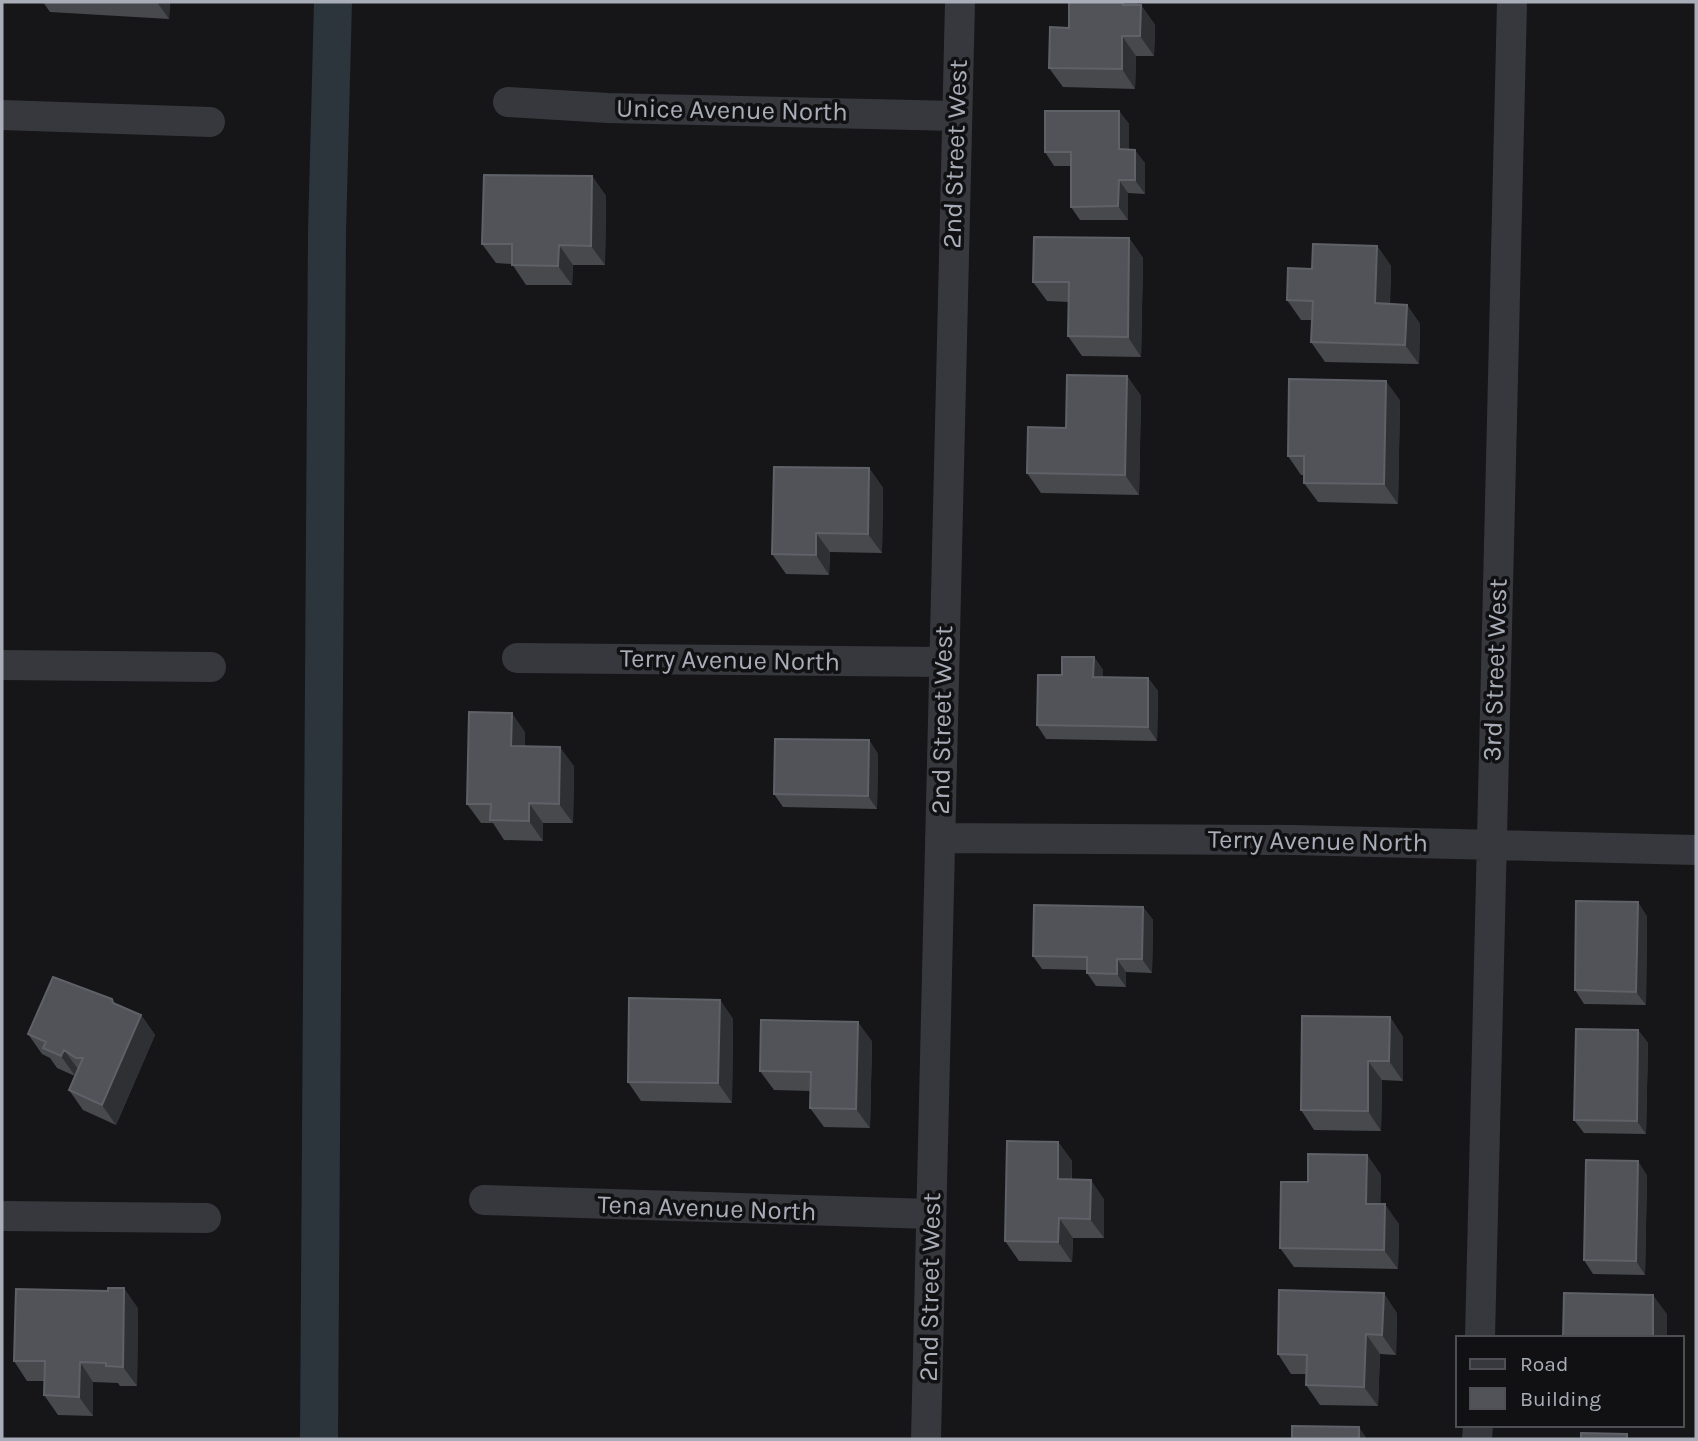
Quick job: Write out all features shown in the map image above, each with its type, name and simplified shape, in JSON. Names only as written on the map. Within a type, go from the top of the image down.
[{"type":"street","name":"2nd Street West","points":[[926,1439],[960,2]]},
{"type":"street","name":"3rd Street West","points":[[1480,1336],[1512,2]]},
{"type":"street","name":"Unice Avenue North","points":[[508,102],[608,108],[956,116]]},
{"type":"street","points":[[2,115],[210,122]]},
{"type":"street","name":"Terry Avenue North","points":[[517,658],[943,662]]},
{"type":"street","points":[[2,666],[211,667]]},
{"type":"street","name":"Terry Avenue North","points":[[940,838],[1492,844],[1696,850]]},
{"type":"street","name":"Tena Avenue North","points":[[484,1200],[931,1214]]},
{"type":"street","points":[[2,1216],[205,1218]]},
{"type":"building","points":[[1069,2],[1123,2],[1123,5],[1141,5],[1140,36],[1122,36],[1122,69],[1049,68],[1050,27],[1069,28]]},
{"type":"building","points":[[1045,111],[1119,111],[1119,149],[1135,150],[1135,180],[1119,180],[1118,206],[1071,207],[1071,152],[1045,152]]},
{"type":"building","points":[[484,175],[592,176],[591,246],[559,245],[558,266],[512,265],[512,244],[482,244]]},
{"type":"building","points":[[1034,237],[1129,238],[1128,337],[1068,336],[1069,282],[1033,282]]},
{"type":"building","points":[[1313,244],[1377,246],[1375,303],[1407,305],[1405,345],[1311,342],[1313,301],[1287,300],[1288,268],[1312,269]]},
{"type":"building","points":[[1067,375],[1127,376],[1125,475],[1027,473],[1028,427],[1066,428]]},
{"type":"building","points":[[1289,379],[1386,381],[1384,484],[1304,483],[1304,456],[1288,456]]},
{"type":"building","points":[[774,467],[869,468],[868,534],[816,533],[816,555],[772,554]]},
{"type":"building","points":[[1062,657],[1094,657],[1093,677],[1148,678],[1148,727],[1037,725],[1038,675],[1062,675]]},
{"type":"building","points":[[469,712],[512,713],[511,746],[560,747],[559,804],[529,803],[529,821],[490,820],[491,804],[467,804]]},
{"type":"building","points":[[775,739],[869,740],[868,796],[774,794]]},
{"type":"building","points":[[1576,901],[1638,902],[1636,992],[1575,990]]},
{"type":"building","points":[[1034,905],[1143,907],[1142,959],[1117,959],[1117,974],[1087,973],[1087,957],[1033,956]]},
{"type":"building","points":[[53,977],[112,999],[113,1003],[141,1015],[102,1105],[69,1090],[83,1058],[76,1058],[64,1050],[61,1056],[43,1048],[46,1042],[28,1034]]},
{"type":"building","points":[[629,998],[720,1000],[718,1083],[628,1082]]},
{"type":"building","points":[[1302,1016],[1390,1017],[1389,1061],[1368,1061],[1368,1111],[1301,1110]]},
{"type":"building","points":[[761,1020],[858,1022],[856,1109],[810,1108],[811,1072],[760,1071]]},
{"type":"building","points":[[1576,1029],[1638,1030],[1637,1121],[1574,1120]]},
{"type":"building","points":[[1007,1141],[1058,1142],[1058,1179],[1091,1180],[1090,1219],[1059,1218],[1058,1242],[1005,1241]]},
{"type":"building","points":[[1308,1154],[1367,1155],[1366,1204],[1385,1204],[1384,1250],[1280,1248],[1281,1182],[1308,1182]]},
{"type":"building","points":[[1586,1160],[1638,1161],[1636,1261],[1584,1260]]},
{"type":"building","points":[[108,1288],[124,1288],[123,1367],[80,1362],[79,1397],[44,1395],[45,1361],[14,1361],[16,1289],[108,1291]]},
{"type":"building","points":[[1279,1290],[1384,1293],[1382,1335],[1366,1334],[1364,1387],[1306,1385],[1307,1355],[1278,1354]]},
{"type":"building","points":[[1564,1293],[1653,1295],[1653,1336],[1563,1336]]},
{"type":"building","points":[[1292,1426],[1359,1427],[1359,1439],[1292,1439]]},
{"type":"building","points":[[1581,1433],[1627,1434],[1627,1439],[1581,1439]]},
{"type":"waterway","points":[[319,1439],[327,233],[333,2]]}]
